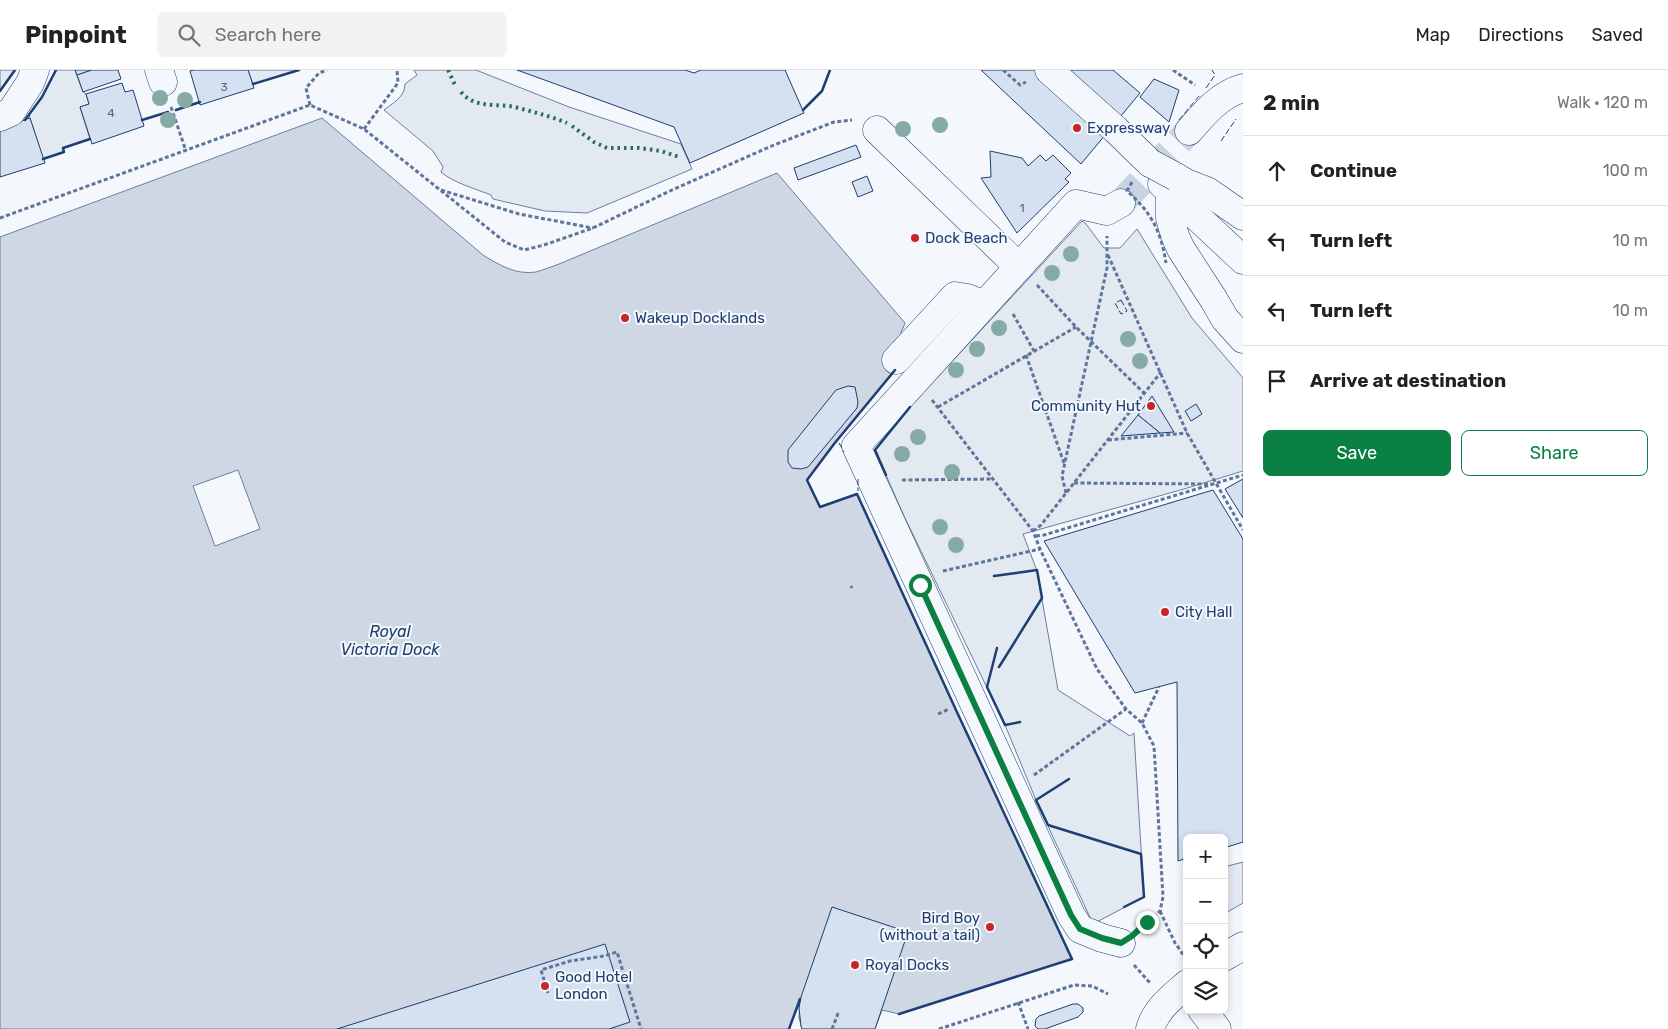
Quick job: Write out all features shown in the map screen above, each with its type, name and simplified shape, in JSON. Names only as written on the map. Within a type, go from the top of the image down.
[{"type":"street","points":[[0,117],[11,112],[30,83],[35,70]]},
{"type":"street","points":[[1049,70],[1115,129],[1135,182]]},
{"type":"street","points":[[1189,131],[1217,101],[1233,91],[1243,88]]},
{"type":"street","points":[[866,125],[1028,276]]},
{"type":"street","points":[[1121,943],[1080,929],[1071,915],[856,446],[984,305],[1028,276],[1076,204],[1107,211],[1135,182],[1159,181],[1243,260]]},
{"type":"street","points":[[1135,182],[1186,183],[1207,191],[1243,216]]},
{"type":"street","points":[[1170,191],[1170,218],[1181,249],[1225,319],[1243,340]]},
{"type":"street","points":[[896,360],[955,296],[967,298],[984,305]]},
{"type":"street","points":[[1228,955],[1243,946]]},
{"type":"street","points":[[1150,1029],[1158,1011],[1182,994]]},
{"type":"street","points":[[1206,1014],[1217,1029]]},
{"type":"path","points":[[310,105],[306,88],[320,73],[327,70]]},
{"type":"path","points":[[364,129],[398,84],[397,70]]},
{"type":"path","points":[[1006,71],[1020,85]]},
{"type":"path","points":[[161,76],[186,152]]},
{"type":"path","points":[[0,218],[186,152],[310,105],[364,129],[505,242],[524,250],[593,228],[672,190],[834,122],[866,125]]},
{"type":"path","points":[[1135,182],[1127,191],[1141,203],[1152,219],[1164,251],[1166,263]]},
{"type":"path","points":[[438,189],[520,214],[593,228]]},
{"type":"path","points":[[1066,493],[1062,476],[1107,268],[1108,255],[1187,433],[1243,530]]},
{"type":"path","points":[[1028,276],[1076,327],[1144,393]]},
{"type":"path","points":[[1011,310],[1034,351]]},
{"type":"path","points":[[938,407],[1076,327]]},
{"type":"path","points":[[1026,355],[1064,465]]},
{"type":"path","points":[[1033,531],[1041,525],[1161,372]]},
{"type":"path","points":[[930,397],[1033,531],[1097,669],[1126,709],[1142,722],[1154,746],[1163,897],[1160,912],[1121,943]]},
{"type":"path","points":[[1108,440],[1187,433]]},
{"type":"path","points":[[1036,536],[1044,536],[1243,475]]},
{"type":"path","points":[[900,480],[993,479]]},
{"type":"path","points":[[1074,483],[1218,484]]},
{"type":"path","points":[[941,571],[1040,549]]},
{"type":"path","points":[[1142,722],[1159,687]]},
{"type":"path","points":[[1028,780],[1126,709]]},
{"type":"path","points":[[1160,912],[1181,953]]},
{"type":"path","points":[[548,993],[541,970],[617,952],[641,1029]]},
{"type":"path","points":[[939,1029],[1074,985],[1092,986],[1108,994]]},
{"type":"path","points":[[1018,1002],[1028,1029]]},
{"type":"path","points":[[832,1029],[839,1011]]},
{"type":"shaded area","points":[[0,70],[15,70],[0,91]]},
{"type":"shaded area","points":[[56,70],[75,70],[89,104],[80,107],[90,139],[63,148],[64,152],[43,159],[29,115],[42,97]]},
{"type":"shaded area","points":[[248,70],[299,70],[253,84]]},
{"type":"shaded area","points":[[414,70],[476,70],[569,107],[681,144],[692,169],[587,213],[545,211],[493,199],[491,195],[458,182],[441,172],[443,167],[433,151],[384,110],[398,99],[403,93],[405,84],[417,75]]},
{"type":"shaded area","points":[[1082,221],[1104,248],[1120,248],[1137,229],[1192,318],[1243,378],[1243,471],[1023,534],[1037,571],[1058,690],[1130,736],[1134,733],[1144,897],[1093,924],[1036,800],[1005,725],[904,516],[875,450],[910,407]]},
{"type":"shaded area","points":[[1243,862],[1243,903],[1228,912],[1228,879],[1228,866]]},
{"type":"water","name":"Royal Victoria Dock","points":[[322,118],[483,255],[502,266],[515,271],[529,273],[559,264],[777,173],[905,323],[892,355],[900,365],[834,444],[807,480],[820,507],[857,494],[1072,959],[899,1014],[882,1010],[875,1029],[802,1029],[799,1018],[800,1002],[789,1029],[0,1029],[0,237]]},
{"type":"pier","points":[[238,470],[260,529],[215,546],[193,486]]},
{"type":"building","points":[[75,70],[92,70],[77,75]]},
{"type":"building","points":[[92,70],[118,70],[121,79],[83,92],[77,75]]},
{"type":"building","points":[[248,70],[254,88],[200,105],[190,71]]},
{"type":"building","points":[[517,70],[685,70],[694,73],[701,70],[785,70],[804,113],[690,163],[674,127]]},
{"type":"building","name":"Expressway","points":[[981,70],[1113,70],[1140,93],[1081,164]]},
{"type":"building","points":[[1154,79],[1179,90],[1169,122],[1140,97]]},
{"type":"building","points":[[122,83],[125,92],[133,90],[144,126],[92,144],[80,107],[89,104],[86,94]]},
{"type":"building","points":[[30,118],[45,163],[0,177],[0,128]]},
{"type":"building","points":[[856,145],[861,157],[798,180],[794,168]]},
{"type":"building","points":[[990,151],[1022,158],[1028,166],[1040,155],[1046,161],[1053,155],[1071,173],[1065,179],[1069,182],[1017,233],[981,178],[991,177]]},
{"type":"building","points":[[867,176],[873,191],[858,197],[852,182]]},
{"type":"building","points":[[848,386],[855,387],[858,402],[857,408],[808,467],[801,469],[792,468],[788,462],[788,450],[836,390]]},
{"type":"building","name":"Community Hut","points":[[1152,396],[1174,432],[1160,433],[1138,415]]},
{"type":"building","points":[[1196,404],[1202,414],[1191,421],[1185,411]]},
{"type":"building","points":[[1138,415],[1160,433],[1121,436]]},
{"type":"building","points":[[1243,479],[1243,518],[1225,489]]},
{"type":"building","name":"City Hall","points":[[1213,490],[1243,539],[1243,842],[1228,847],[1228,834],[1183,834],[1183,859],[1178,861],[1177,682],[1135,693],[1044,541]]},
{"type":"building","name":"Royal Docks","points":[[832,907],[908,932],[875,1029],[802,1029],[799,1008],[801,997]]},
{"type":"building","name":"Good Hotel London","points":[[605,944],[630,1022],[609,1029],[337,1029]]},
{"type":"building","points":[[1078,1004],[1083,1008],[1083,1012],[1078,1017],[1045,1029],[1038,1029],[1035,1026],[1036,1019],[1039,1016]]},
{"type":"tunnel","points":[[1121,203],[1189,131]]},
{"type":"hedge","points":[[448,70],[455,85]]},
{"type":"hedge","points":[[461,92],[479,103],[515,107],[567,123]]},
{"type":"hedge","points":[[572,126],[594,142],[607,148],[639,148],[661,151],[679,157]]},
{"type":"fence","points":[[1206,88],[1215,75],[1212,70]]},
{"type":"fence","points":[[1179,120],[1200,95]]},
{"type":"fence","points":[[1221,141],[1236,119]]},
{"type":"fence","points":[[1121,300],[1127,311],[1121,314],[1115,303],[1121,300]]},
{"type":"fence","points":[[839,443],[844,452]]},
{"type":"fence","points":[[858,479],[858,491]]},
{"type":"wall","points":[[0,91],[15,70]]},
{"type":"wall","points":[[25,120],[42,97],[56,70]]},
{"type":"wall","points":[[253,84],[299,70]]},
{"type":"wall","points":[[803,110],[822,91],[830,70]]},
{"type":"wall","points":[[176,110],[200,102]]},
{"type":"wall","points":[[142,120],[168,112]]},
{"type":"wall","points":[[43,159],[64,152],[63,148],[90,139]]},
{"type":"wall","points":[[895,370],[807,480],[820,507],[857,494],[1072,959],[899,1014]]},
{"type":"wall","points":[[886,475],[875,450],[910,407]]},
{"type":"wall","points":[[994,576],[1037,570],[1042,598],[999,667]]},
{"type":"wall","points":[[997,648],[987,687],[1005,725],[1020,722]]},
{"type":"wall","points":[[1069,779],[1036,800],[1048,825],[1141,854],[1144,897],[1124,907]]},
{"type":"wall","points":[[789,1029],[800,999]]},
{"type":"place","name":"Expressway","points":[[1077,128]]},
{"type":"place","name":"Dock Beach","points":[[915,238]]},
{"type":"place","name":"Wakeup Docklands","points":[[625,318]]},
{"type":"place","name":"Community Hut","points":[[1151,406]]},
{"type":"place","name":"City Hall","points":[[1165,612]]},
{"type":"place","name":"Bird Boy (without a tail)","points":[[990,927]]},
{"type":"place","name":"Royal Docks","points":[[855,965]]},
{"type":"place","name":"Good Hotel London","points":[[545,986]]},
{"type":"route","points":[[920,585],[1071,915],[1080,929],[1121,943],[1147,922]]}]
